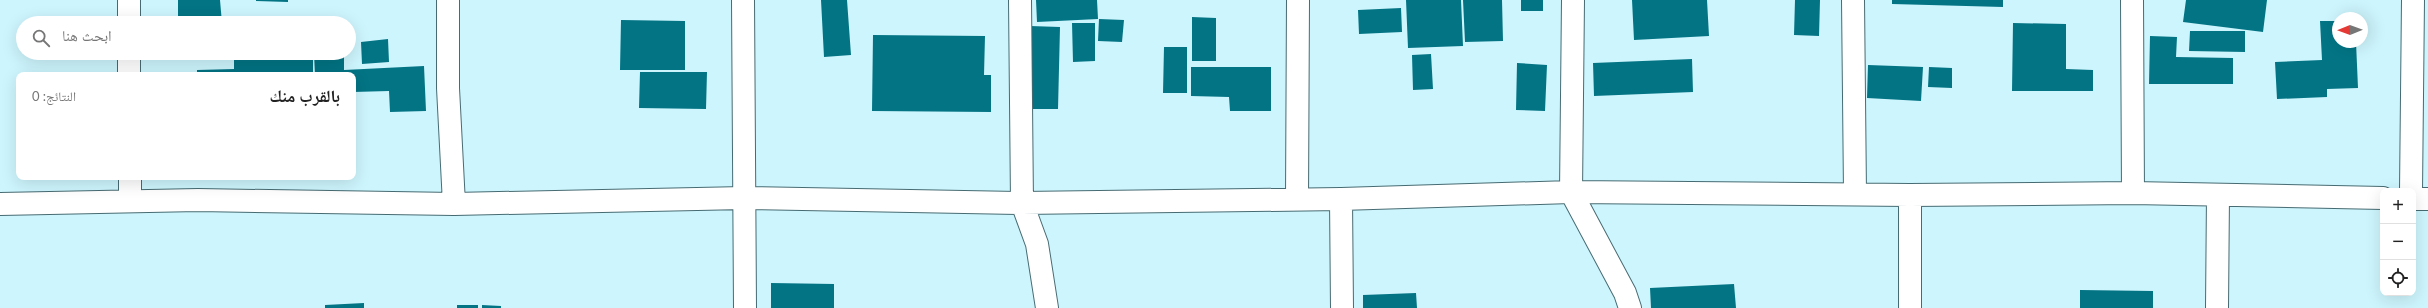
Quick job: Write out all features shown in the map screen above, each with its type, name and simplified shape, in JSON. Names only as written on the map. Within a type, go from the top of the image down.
[{"type":"street","points":[[129,0],[129,16]]},
{"type":"street","points":[[448,0],[448,88],[454,204]]},
{"type":"street","points":[[743,0],[745,98],[745,308]]},
{"type":"street","points":[[1020,0],[1022,203],[1038,244],[1047,308]]},
{"type":"street","points":[[1297,199],[1298,0]]},
{"type":"street","points":[[1573,0],[1571,192],[1625,293],[1630,308]]},
{"type":"street","points":[[1853,0],[1854,193]]},
{"type":"street","points":[[2132,0],[2132,193]]},
{"type":"street","points":[[2411,188],[2413,0]]},
{"type":"street","points":[[129,60],[129,72]]},
{"type":"street","points":[[130,180],[130,201]]},
{"type":"street","points":[[0,204],[198,200],[454,204],[744,198],[1022,203],[1341,199],[1571,192],[1854,193],[1910,196],[2132,193],[2218,196],[2380,198]]},
{"type":"street","points":[[1910,196],[1910,308]]},
{"type":"street","points":[[2217,308],[2218,196]]},
{"type":"street","points":[[1341,199],[1342,308]]},
{"type":"street","points":[[2416,199],[2428,199]]},
{"type":"building","points":[[178,0],[220,0],[221,16],[178,16]]},
{"type":"building","points":[[288,0],[288,2],[256,1]]},
{"type":"building","points":[[821,0],[847,0],[851,55],[824,57]]},
{"type":"building","points":[[1036,0],[1097,0],[1098,19],[1037,22]]},
{"type":"building","points":[[1406,0],[1461,0],[1463,46],[1408,48]]},
{"type":"building","points":[[1463,0],[1502,0],[1503,41],[1465,42]]},
{"type":"building","points":[[1521,0],[1543,0],[1543,11],[1521,11]]},
{"type":"building","points":[[1632,0],[1707,0],[1709,36],[1634,40]]},
{"type":"building","points":[[1795,0],[1820,0],[1819,36],[1794,35]]},
{"type":"building","points":[[1892,0],[2003,0],[2003,7],[1892,4]]},
{"type":"building","points":[[2186,0],[2267,0],[2263,32],[2183,22]]},
{"type":"building","points":[[1401,8],[1402,32],[1359,34],[1358,10]]},
{"type":"building","points":[[1192,17],[1216,18],[1216,61],[1192,61]]},
{"type":"building","points":[[1099,19],[1124,20],[1122,42],[1098,41]]},
{"type":"building","points":[[621,20],[685,21],[685,70],[620,70]]},
{"type":"building","points":[[2320,21],[2332,21],[2332,48],[2356,48],[2358,88],[2327,89],[2327,97],[2277,99],[2275,62],[2322,60]]},
{"type":"building","points":[[1072,23],[1095,23],[1095,61],[1073,62]]},
{"type":"building","points":[[2013,23],[2066,24],[2066,69],[2093,70],[2093,91],[2012,91]]},
{"type":"building","points":[[1030,26],[1060,27],[1058,109],[1028,109]]},
{"type":"building","points":[[2190,31],[2245,31],[2245,52],[2189,51]]},
{"type":"building","points":[[873,35],[985,36],[984,75],[991,75],[991,112],[872,111]]},
{"type":"building","points":[[2150,36],[2177,37],[2176,57],[2233,58],[2233,84],[2149,84]]},
{"type":"building","points":[[388,39],[389,62],[362,64],[361,42]]},
{"type":"building","points":[[1164,47],[1187,47],[1187,93],[1163,93]]},
{"type":"building","points":[[1431,54],[1433,89],[1413,90],[1412,55]]},
{"type":"building","points":[[1692,59],[1693,92],[1594,96],[1593,63]]},
{"type":"building","points":[[234,60],[313,60],[313,72],[197,72],[197,70],[234,69]]},
{"type":"building","points":[[314,60],[344,60],[344,70],[424,66],[426,111],[390,112],[389,91],[356,92],[356,72],[315,72]]},
{"type":"building","points":[[1517,63],[1547,65],[1545,111],[1516,110]]},
{"type":"building","points":[[1868,65],[1923,67],[1921,101],[1867,98]]},
{"type":"building","points":[[1191,67],[1271,67],[1271,111],[1230,111],[1229,97],[1191,96]]},
{"type":"building","points":[[1929,67],[1952,68],[1952,88],[1928,87]]},
{"type":"building","points":[[640,72],[707,72],[706,109],[639,108]]},
{"type":"building","points":[[771,283],[834,284],[834,308],[771,308]]},
{"type":"building","points":[[1734,284],[1736,308],[1651,308],[1650,288]]},
{"type":"building","points":[[2080,290],[2153,291],[2153,308],[2080,308]]},
{"type":"building","points":[[1416,293],[1417,308],[1363,308],[1363,295]]},
{"type":"building","points":[[364,303],[364,308],[325,308],[325,305]]},
{"type":"building","points":[[457,305],[478,305],[478,308],[457,308]]},
{"type":"building","points":[[482,305],[501,306],[501,308],[482,308]]}]
